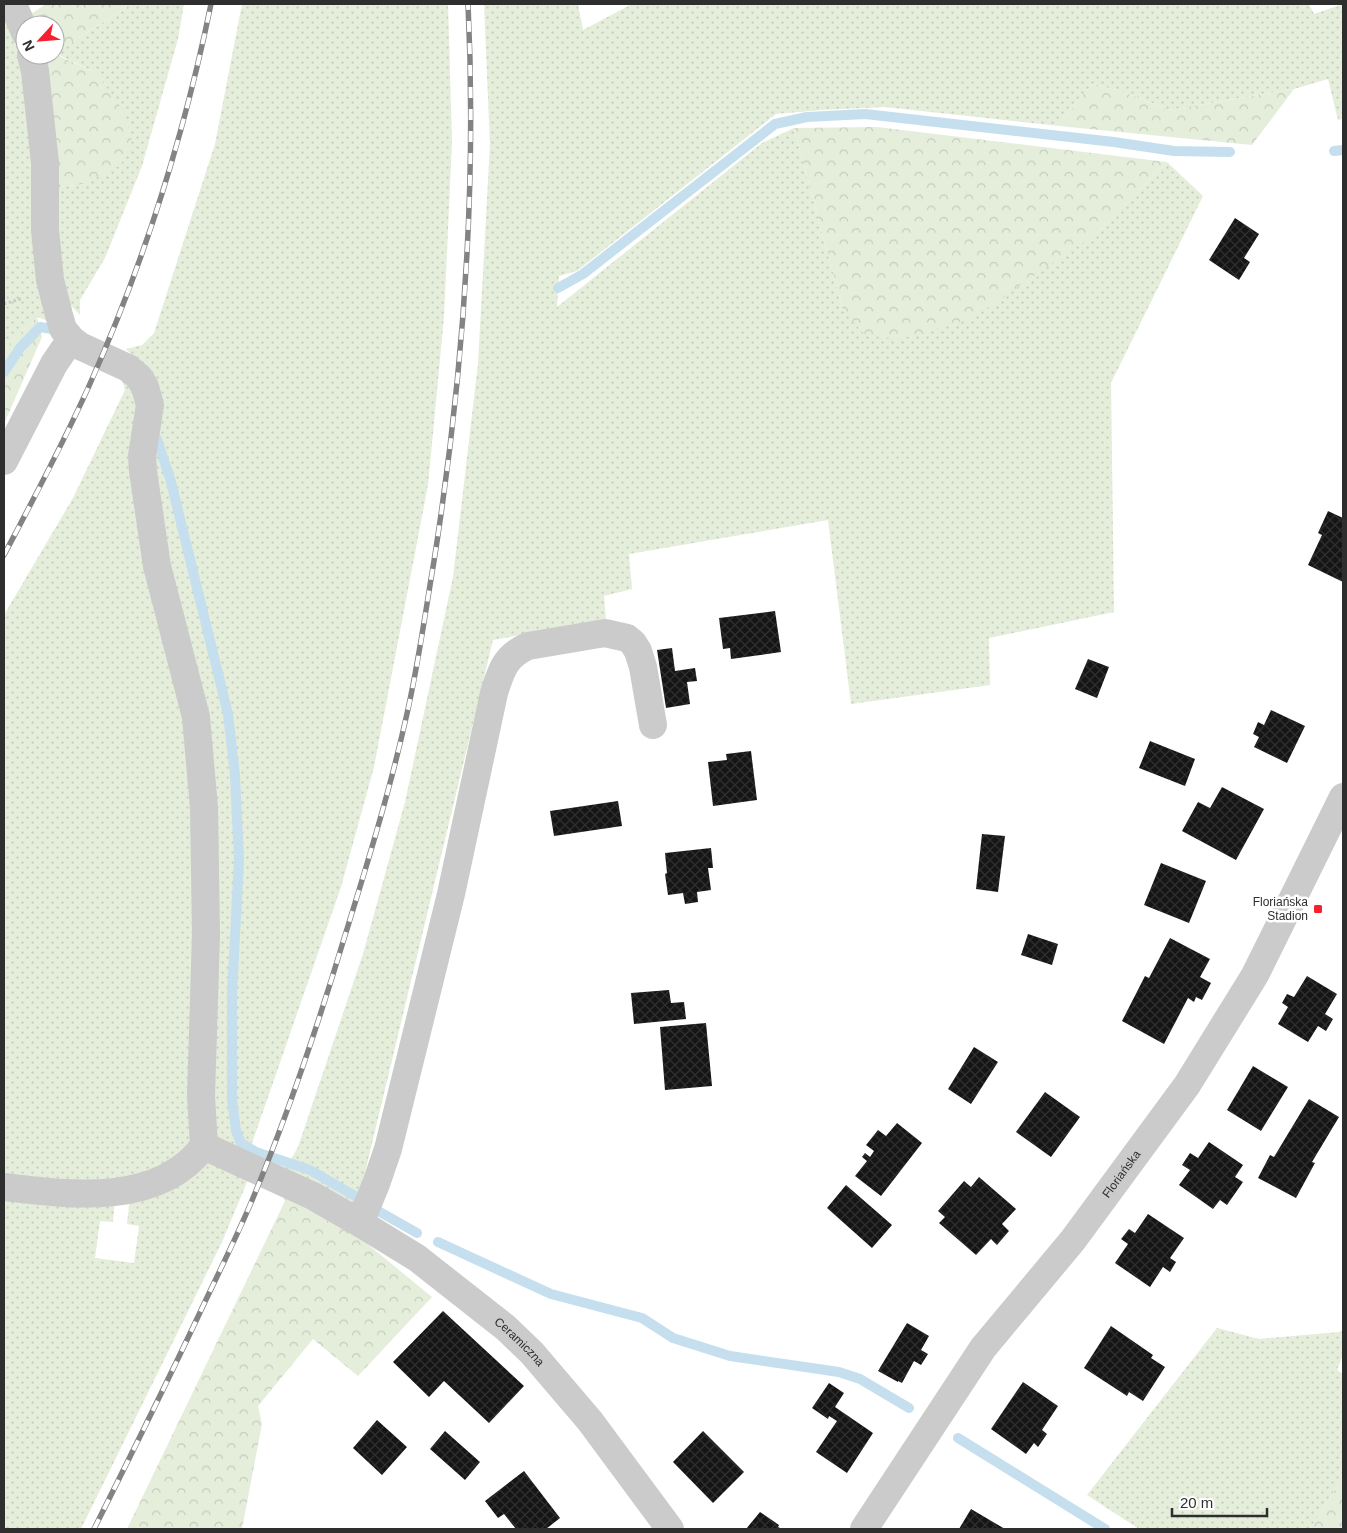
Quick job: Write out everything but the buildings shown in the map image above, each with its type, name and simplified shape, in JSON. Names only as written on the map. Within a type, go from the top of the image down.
[{"type":"street","points":[[4,1187],[74,1195],[122,1191],[148,1184],[173,1173],[191,1160],[204,1146],[201,1096],[206,934],[204,808],[196,716],[157,566],[143,471],[142,456],[150,405],[146,387],[139,377],[128,368],[80,346],[63,329],[50,280],[45,230],[45,163],[34,65]]},
{"type":"street","points":[[4,461],[54,364],[69,342]]},
{"type":"street","points":[[360,1223],[376,1184],[390,1140],[450,894],[494,693],[504,666],[517,651],[528,646],[605,633],[627,638],[638,651],[643,667],[653,725]]},
{"type":"street","name":"Floriańska","points":[[864,1529],[983,1348],[1072,1240],[1187,1085],[1255,975],[1343,798]]},
{"type":"street","name":"Ceramiczna","points":[[204,1146],[313,1196],[360,1223],[417,1258],[506,1328],[532,1352],[590,1421],[670,1529]]},
{"type":"green space","points":[[46,4],[126,4],[127,7],[65,47],[65,15],[30,15]]},
{"type":"green space","points":[[126,4],[184,4],[178,39],[142,166],[105,258],[80,300],[80,315],[66,300],[53,188],[83,184],[96,73],[65,58],[65,47],[127,7]]},
{"type":"green space","points":[[242,4],[448,4],[452,141],[444,317],[428,485],[374,767],[341,887],[250,1149],[251,1156],[217,1137],[210,1124],[216,857],[140,364],[126,349],[142,345],[154,333],[215,144]]},
{"type":"green space","points":[[484,4],[578,4],[583,30],[632,4],[1309,4],[1314,14],[1343,4],[1343,119],[1338,120],[1328,79],[1294,89],[1170,110],[1123,92],[1093,84],[1059,126],[885,107],[776,114],[577,271],[559,276],[557,307],[762,143],[794,128],[843,310],[1097,233],[1167,162],[1203,196],[1111,383],[1114,612],[989,638],[990,685],[851,704],[828,520],[629,554],[632,589],[604,596],[606,620],[493,640],[356,1210],[280,1169],[287,1166],[298,1147],[363,954],[405,802],[453,577],[478,364],[490,144]]},
{"type":"green space","points":[[4,6],[15,33],[15,65],[24,65],[29,83],[51,322],[37,317],[4,349]]},
{"type":"green space","points":[[65,59],[96,73],[125,113],[132,141],[121,165],[83,184],[53,188],[38,65],[65,65]]},
{"type":"green space","points":[[1093,84],[1123,92],[1170,110],[1294,89],[1252,145],[1059,126]]},
{"type":"green space","points":[[877,127],[1167,162],[1097,233],[971,319],[900,339],[865,335],[843,310],[794,128]]},
{"type":"green space","points":[[37,317],[42,337],[4,424],[4,349]]},
{"type":"green space","points":[[122,380],[134,384],[192,762],[195,1138],[169,1165],[113,1183],[4,1177],[4,615],[73,498],[125,390]]},
{"type":"green space","points":[[207,1161],[250,1175],[222,1242],[81,1529],[4,1529],[4,1193],[115,1198],[113,1222],[100,1221],[95,1258],[134,1263],[139,1226],[127,1224],[130,1196]]},
{"type":"green space","points":[[282,1192],[332,1215],[432,1297],[358,1376],[313,1339],[258,1406],[262,1424],[242,1529],[127,1529],[285,1201]]},
{"type":"green space","points":[[1217,1328],[1259,1339],[1339,1332],[1343,1330],[1343,1355],[1337,1370],[1343,1374],[1343,1477],[1310,1529],[1139,1529],[1087,1495]]},
{"type":"green space","points":[[1343,1477],[1343,1529],[1310,1529]]},
{"type":"waterway","points":[[558,288],[583,274],[775,124],[807,117],[865,114],[1114,142],[1174,151],[1230,152]]},
{"type":"waterway","points":[[1334,151],[1343,150]]},
{"type":"waterway","points":[[4,372],[20,348],[40,327],[52,329]]},
{"type":"waterway","points":[[157,439],[171,482],[228,714],[235,775],[239,860],[232,993],[232,1100],[236,1131],[241,1143],[256,1152],[310,1170],[360,1199]]},
{"type":"waterway","points":[[380,1212],[417,1233]]},
{"type":"waterway","points":[[438,1242],[551,1294],[642,1318],[673,1338],[730,1356],[839,1372],[860,1379],[909,1408]]},
{"type":"waterway","points":[[958,1438],[1105,1529]]},
{"type":"railway","points":[[4,555],[79,408],[109,340],[145,246],[175,150],[211,4]]},
{"type":"railway","points":[[94,1529],[229,1252],[266,1166],[323,1006],[369,859],[399,746],[414,679],[434,561],[453,423],[460,353],[469,213],[471,144],[468,4]]},
{"type":"place","name":"Floriańska Stadion","points":[[1318,909]]}]
